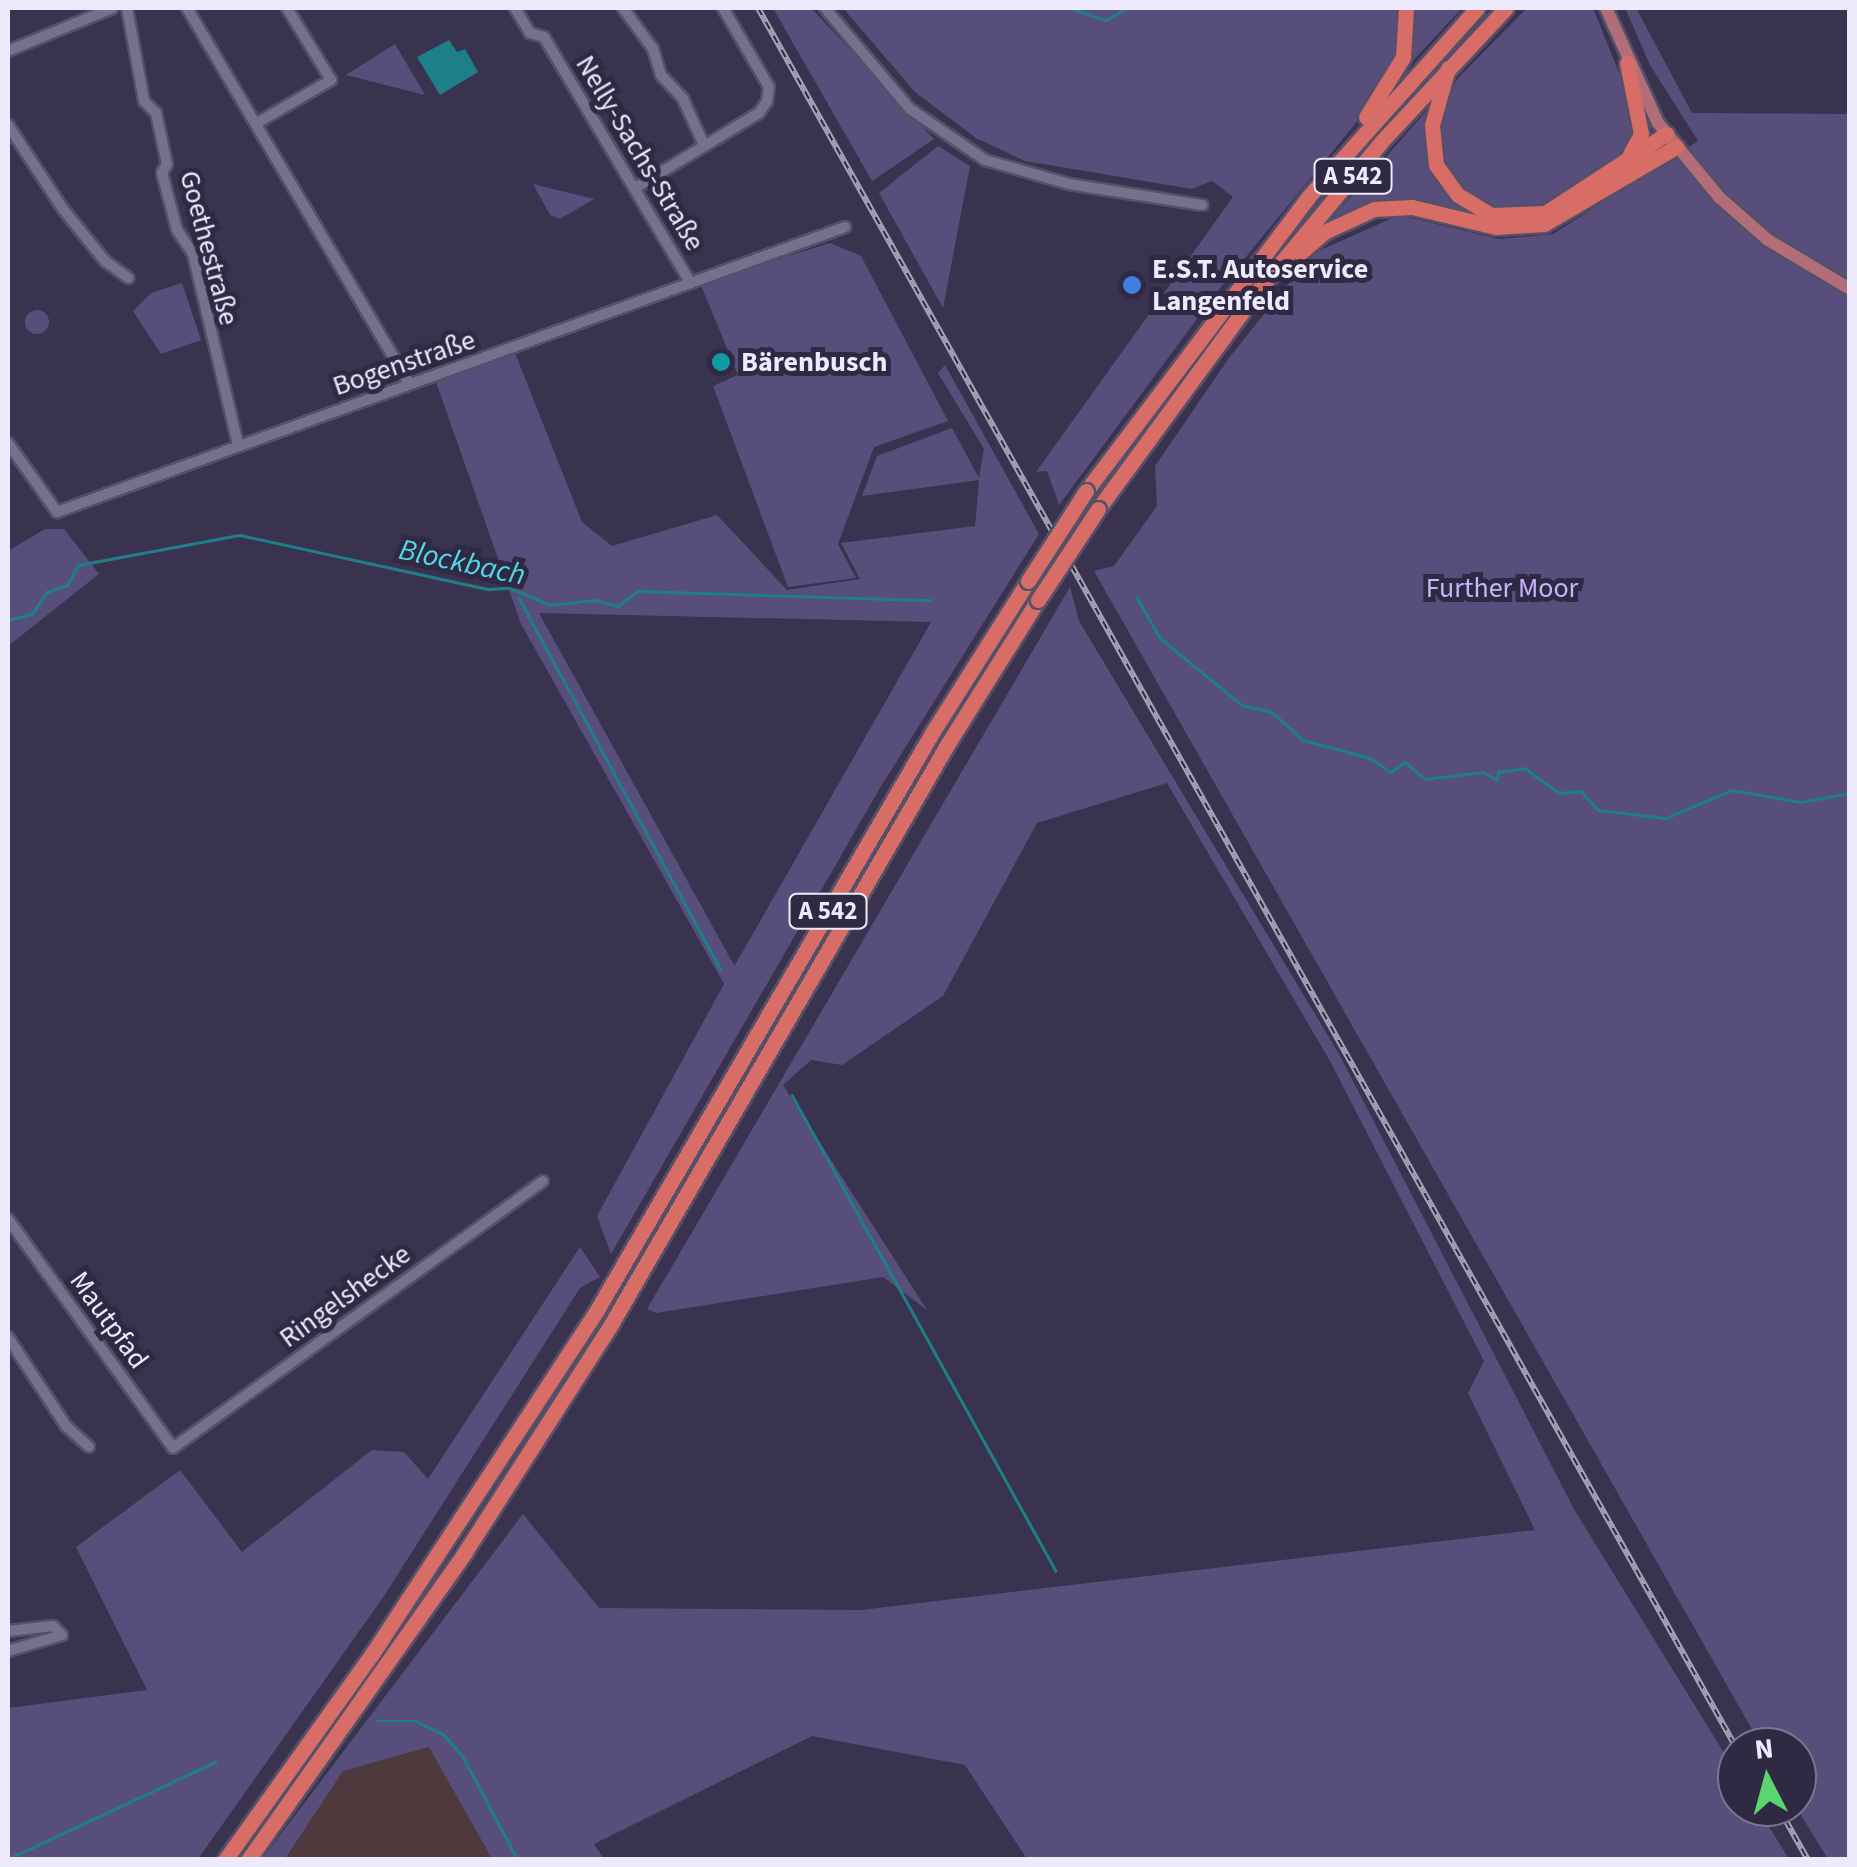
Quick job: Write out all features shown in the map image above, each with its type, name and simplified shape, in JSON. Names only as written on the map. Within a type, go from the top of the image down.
[{"type":"highway","points":[[1308,196],[1393,77],[1407,37],[1406,8]]},
{"type":"highway","name":"A 542","points":[[225,1860],[372,1654],[596,1310],[932,733],[1086,491],[1308,196],[1476,8]]},
{"type":"highway","name":"A 542","points":[[248,1860],[420,1617],[610,1326],[947,745],[1098,510],[1260,288],[1448,67],[1506,8]]},
{"type":"highway","points":[[1627,63],[1641,134],[1628,158]]},
{"type":"highway","points":[[1448,67],[1432,146],[1445,182],[1475,208],[1515,217],[1545,213],[1628,158],[1671,140]]},
{"type":"highway","points":[[1260,288],[1353,215],[1412,206],[1522,228],[1561,216],[1671,140]]},
{"type":"main road","points":[[1606,8],[1627,63],[1671,140],[1768,240],[1850,289]]},
{"type":"street","points":[[8,51],[113,8]]},
{"type":"street","name":"Goethestraße","points":[[128,8],[144,101],[156,113],[167,164],[162,173],[177,230],[193,254],[238,445]]},
{"type":"street","points":[[187,8],[410,384]]},
{"type":"street","points":[[257,123],[331,80],[287,8]]},
{"type":"street","name":"Nelly-Sachs-Straße","points":[[516,8],[530,33],[544,37],[689,280]]},
{"type":"street","points":[[623,8],[654,49],[662,75],[683,98],[704,145]]},
{"type":"street","points":[[635,188],[759,113],[770,87],[723,8]]},
{"type":"street","points":[[825,8],[910,109],[985,160],[1069,184],[1202,206]]},
{"type":"street","points":[[8,124],[64,209],[105,261],[128,278]]},
{"type":"street","name":"Bogenstraße","points":[[8,443],[57,512],[689,280],[846,227]]},
{"type":"street","name":"Ringelshecke","points":[[174,1448],[543,1182]]},
{"type":"street","name":"Mautpfad","points":[[8,1219],[174,1448]]},
{"type":"street","points":[[8,1337],[66,1426],[89,1446]]},
{"type":"street","points":[[8,1631],[53,1626],[62,1635],[8,1652]]},
{"type":"shaded area","points":[[449,40],[457,52],[465,49],[478,72],[440,95],[417,57]]},
{"type":"shaded area","points":[[429,1747],[492,1859],[285,1860],[342,1771]]},
{"type":"green space","points":[[773,8],[811,8],[934,139],[872,181]]},
{"type":"green space","points":[[843,8],[1401,8],[1403,41],[1383,90],[1217,292],[1059,505],[1047,471],[1036,472],[1233,197],[1212,181],[1192,189],[1025,161],[976,138],[915,92]]},
{"type":"green space","points":[[1411,8],[1462,8],[1409,65],[1415,25]]},
{"type":"green space","points":[[1527,8],[1593,8],[1626,90],[1634,136],[1604,171],[1535,210],[1489,209],[1470,200],[1439,158],[1439,115],[1458,78]]},
{"type":"green space","name":"Further Moor","points":[[1625,8],[1636,8],[1692,113],[1849,114],[1849,1859],[1828,1859],[1808,1827],[1817,1827],[1817,1727],[1751,1727],[1094,571],[1114,566],[1157,506],[1155,466],[1229,358],[1312,254],[1399,215],[1499,239],[1553,234],[1698,141],[1650,65]]},
{"type":"green space","points":[[395,44],[425,95],[346,75]]},
{"type":"green space","points":[[1429,108],[1426,147],[1432,171],[1469,215],[1428,202],[1393,201],[1333,217]]},
{"type":"green space","points":[[938,146],[970,166],[943,308],[879,193]]},
{"type":"green space","points":[[533,184],[594,199],[560,219],[550,215]]},
{"type":"green space","points":[[830,243],[861,256],[948,421],[874,447],[838,544],[856,578],[788,587],[713,386],[738,375],[700,283]]},
{"type":"green space","points":[[182,283],[201,340],[161,354],[133,311],[151,293]]},
{"type":"green space","points":[[32,310],[42,310],[49,322],[42,334],[32,334],[25,327],[25,317]]},
{"type":"green space","points":[[515,353],[582,522],[612,546],[717,515],[787,590],[860,579],[841,543],[975,526],[979,480],[862,496],[877,456],[952,428],[979,478],[984,449],[938,373],[945,365],[1039,534],[880,788],[611,1254],[597,1216],[724,984],[521,624],[436,382]],"holes":[[[539,613],[931,622],[735,965],[734,965]]]},
{"type":"green space","points":[[45,529],[64,529],[99,574],[8,646],[8,551]]},
{"type":"green space","points":[[1070,587],[1079,621],[1339,1054],[1575,1511],[1717,1742],[1717,1827],[1769,1827],[1789,1859],[1027,1859],[965,1765],[812,1736],[594,1844],[604,1859],[492,1859],[429,1747],[343,1771],[285,1859],[262,1859],[523,1514],[599,1608],[861,1610],[1535,1530],[1468,1393],[1484,1361],[1330,1061],[1167,783],[1037,823],[943,996],[842,1065],[811,1060],[783,1085],[927,1310],[883,1277],[656,1313],[647,1309]]},
{"type":"green space","points":[[580,1247],[600,1277],[580,1288],[384,1596],[198,1859],[8,1859],[8,1708],[147,1690],[76,1547],[180,1470],[242,1552],[372,1450],[404,1452],[428,1479]]},
{"type":"waterway","points":[[1069,8],[1106,20],[1128,8]]},
{"type":"waterway","name":"Blockbach","points":[[8,620],[32,614],[47,592],[67,585],[78,565],[240,535],[488,589],[510,588],[550,605],[595,600],[618,606],[638,591],[931,600]]},
{"type":"waterway","name":"Blockbach","points":[[1137,597],[1160,638],[1242,705],[1272,712],[1303,740],[1370,758],[1391,772],[1405,762],[1425,779],[1483,772],[1497,780],[1498,772],[1525,768],[1559,793],[1581,791],[1598,810],[1666,818],[1732,790],[1801,802],[1850,793]]},
{"type":"waterway","points":[[519,598],[721,970]]},
{"type":"waterway","points":[[792,1095],[1056,1571]]},
{"type":"waterway","points":[[376,1721],[416,1721],[443,1734],[462,1755],[518,1860]]},
{"type":"waterway","points":[[8,1859],[215,1762]]},
{"type":"railway","points":[[758,8],[1725,1727]]},
{"type":"railway","points":[[1789,1827],[1808,1860]]},
{"type":"place","name":"E.S.T. Autoservice Langenfeld","points":[[1132,285]]},
{"type":"place","name":"Bärenbusch","points":[[721,362]]}]
